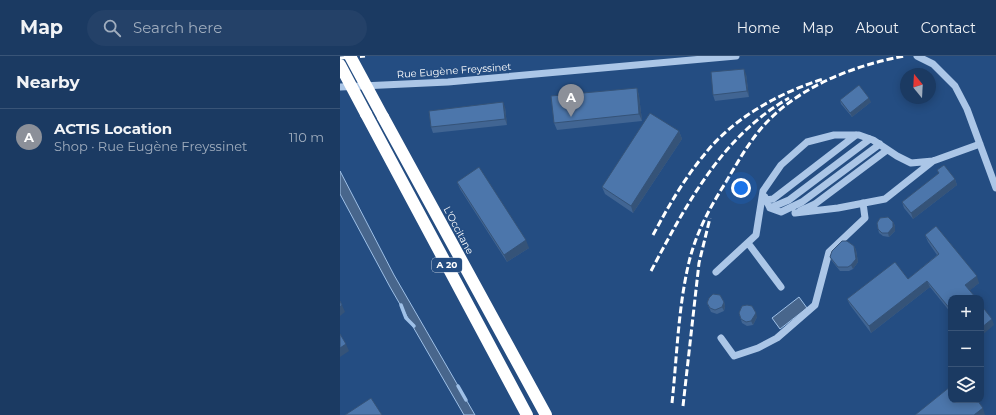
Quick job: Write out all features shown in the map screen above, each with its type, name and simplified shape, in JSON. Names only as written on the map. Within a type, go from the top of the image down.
[{"type":"highway","name":"L'Occitane","points":[[350,56],[546,415]]},
{"type":"highway","name":"A 20","points":[[340,65],[527,415]]},
{"type":"street","name":"Rue Eugène Freyssinet","points":[[340,87],[448,82],[736,56]]},
{"type":"street","points":[[917,56],[933,64],[955,86],[967,109],[996,188]]},
{"type":"street","points":[[716,272],[756,235],[762,191],[781,165],[807,142],[834,135],[856,135],[880,144],[887,150],[911,163],[933,161],[980,144]]},
{"type":"street","points":[[766,200],[773,199],[856,135]]},
{"type":"street","points":[[770,208],[789,200],[870,139]]},
{"type":"street","points":[[781,212],[802,202],[880,144]]},
{"type":"street","points":[[795,213],[815,204],[887,150]]},
{"type":"street","points":[[762,191],[770,208],[781,212],[795,213],[863,203],[885,199],[933,161]]},
{"type":"street","points":[[721,338],[734,356],[758,348],[777,338],[815,305],[829,252],[865,218],[863,203]]},
{"type":"street","points":[[748,243],[781,287]]},
{"type":"water","points":[[340,171],[394,275],[475,415],[464,415],[390,287],[340,194]]},
{"type":"water","points":[[799,297],[807,308],[780,329],[772,318]]},
{"type":"building","points":[[744,69],[747,91],[713,95],[711,72]]},
{"type":"building","points":[[859,85],[869,98],[850,113],[840,100]]},
{"type":"building","points":[[637,88],[639,114],[554,123],[551,96]]},
{"type":"building","points":[[503,102],[505,119],[431,127],[429,111]]},
{"type":"building","points":[[650,113],[679,131],[631,206],[602,187]]},
{"type":"building","points":[[944,165],[955,179],[911,213],[902,202],[939,173],[937,170]]},
{"type":"building","points":[[479,167],[526,240],[504,255],[457,182]]},
{"type":"building","points":[[888,217],[893,222],[893,227],[888,233],[882,233],[878,229],[877,223],[880,218]]},
{"type":"building","points":[[936,226],[977,276],[965,285],[973,295],[948,295],[948,306],[927,281],[869,326],[847,299],[895,262],[908,279],[939,254],[925,235]]},
{"type":"building","points":[[842,241],[847,241],[854,246],[856,259],[848,267],[838,267],[830,257],[832,251]]},
{"type":"building","points":[[713,294],[720,295],[724,302],[722,307],[715,310],[710,308],[707,303]]},
{"type":"building","points":[[742,306],[752,306],[756,313],[751,321],[746,322],[741,319],[739,313]]},
{"type":"building","points":[[984,309],[992,319],[984,326]]},
{"type":"building","points":[[340,334],[346,344],[340,348]]},
{"type":"building","points":[[948,388],[948,403],[979,403],[983,408],[974,415],[915,415]]},
{"type":"building","points":[[371,398],[382,415],[345,415]]},
{"type":"waterway","points":[[401,305],[406,318],[414,326]]},
{"type":"waterway","points":[[458,386],[466,400]]},
{"type":"railway","points":[[340,58],[365,56]]},
{"type":"railway","points":[[672,403],[682,297],[692,251],[709,211],[745,150],[759,131],[773,116],[807,91],[844,73],[884,60],[904,56]]},
{"type":"railway","points":[[653,235],[683,183],[704,155],[729,129],[743,118],[774,99],[823,79]]},
{"type":"railway","points":[[651,271],[692,197],[725,152],[744,132],[765,114],[789,98]]},
{"type":"railway","points":[[683,406],[699,263],[710,218]]},
{"type":"place","name":"ACTIS Location","points":[[571,117]]}]
